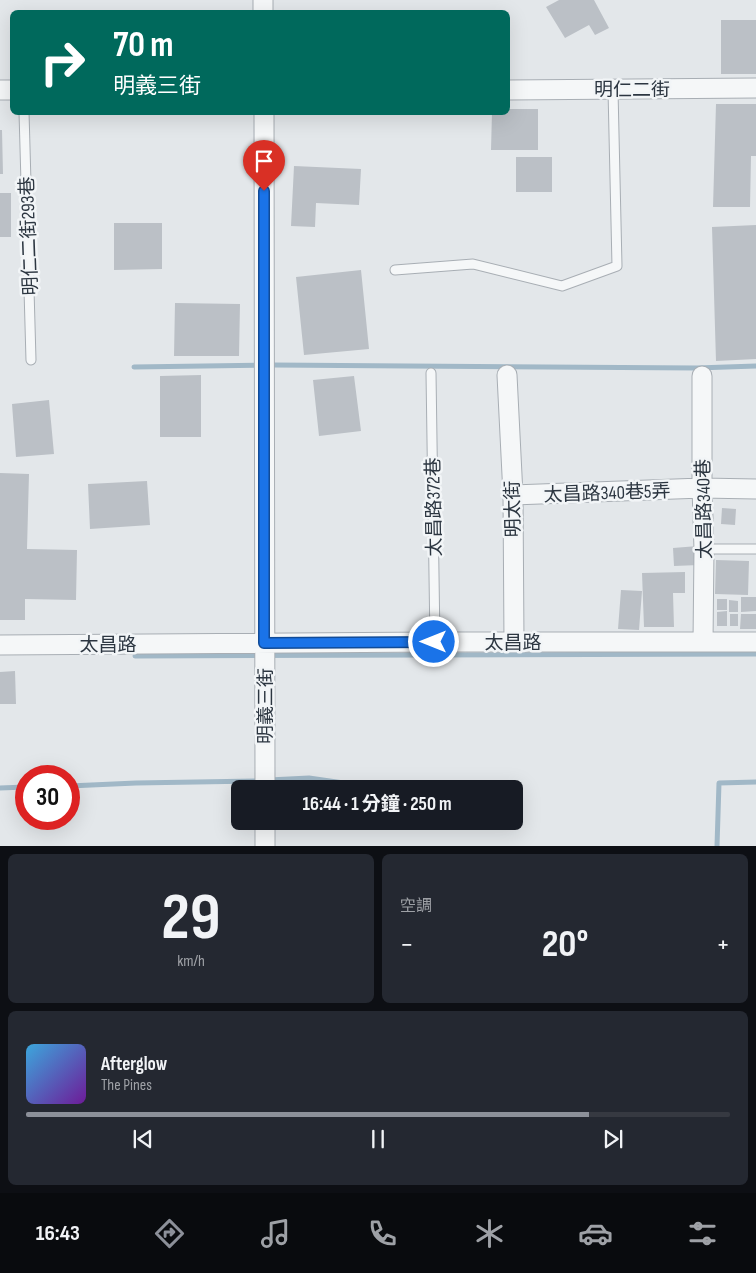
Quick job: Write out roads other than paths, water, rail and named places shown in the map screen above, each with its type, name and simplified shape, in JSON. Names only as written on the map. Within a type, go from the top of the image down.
[{"type":"street","name":"明仁二街","points":[[510,90],[756,88]]},
{"type":"street","name":"明義三街","points":[[264,115],[265,780]]},
{"type":"street","name":"明太街","points":[[506,376],[513,495],[514,642]]},
{"type":"street","name":"太昌路340巷","points":[[702,376],[703,642]]},
{"type":"street","name":"太昌路340巷5弄","points":[[513,495],[702,488],[756,489]]},
{"type":"street","name":"太昌路","points":[[0,645],[756,642]]},
{"type":"street","points":[[265,830],[266,846]]},
{"type":"lane","points":[[395,270],[473,264],[562,286],[617,266],[613,90]]},
{"type":"lane","name":"明仁二街293巷","points":[[24,115],[31,360]]},
{"type":"lane","name":"太昌路372巷","points":[[431,373],[434,642]]},
{"type":"lane","points":[[704,549],[756,549]]},
{"type":"waterway","points":[[134,367],[273,365],[697,368],[756,366]]},
{"type":"waterway","points":[[135,656],[756,654]]},
{"type":"waterway","points":[[269,780],[309,778],[323,780]]},
{"type":"waterway","points":[[80,786],[231,781]]},
{"type":"waterway","points":[[717,846],[719,783],[756,782]]},
{"type":"waterway","points":[[0,788],[15,787]]}]
